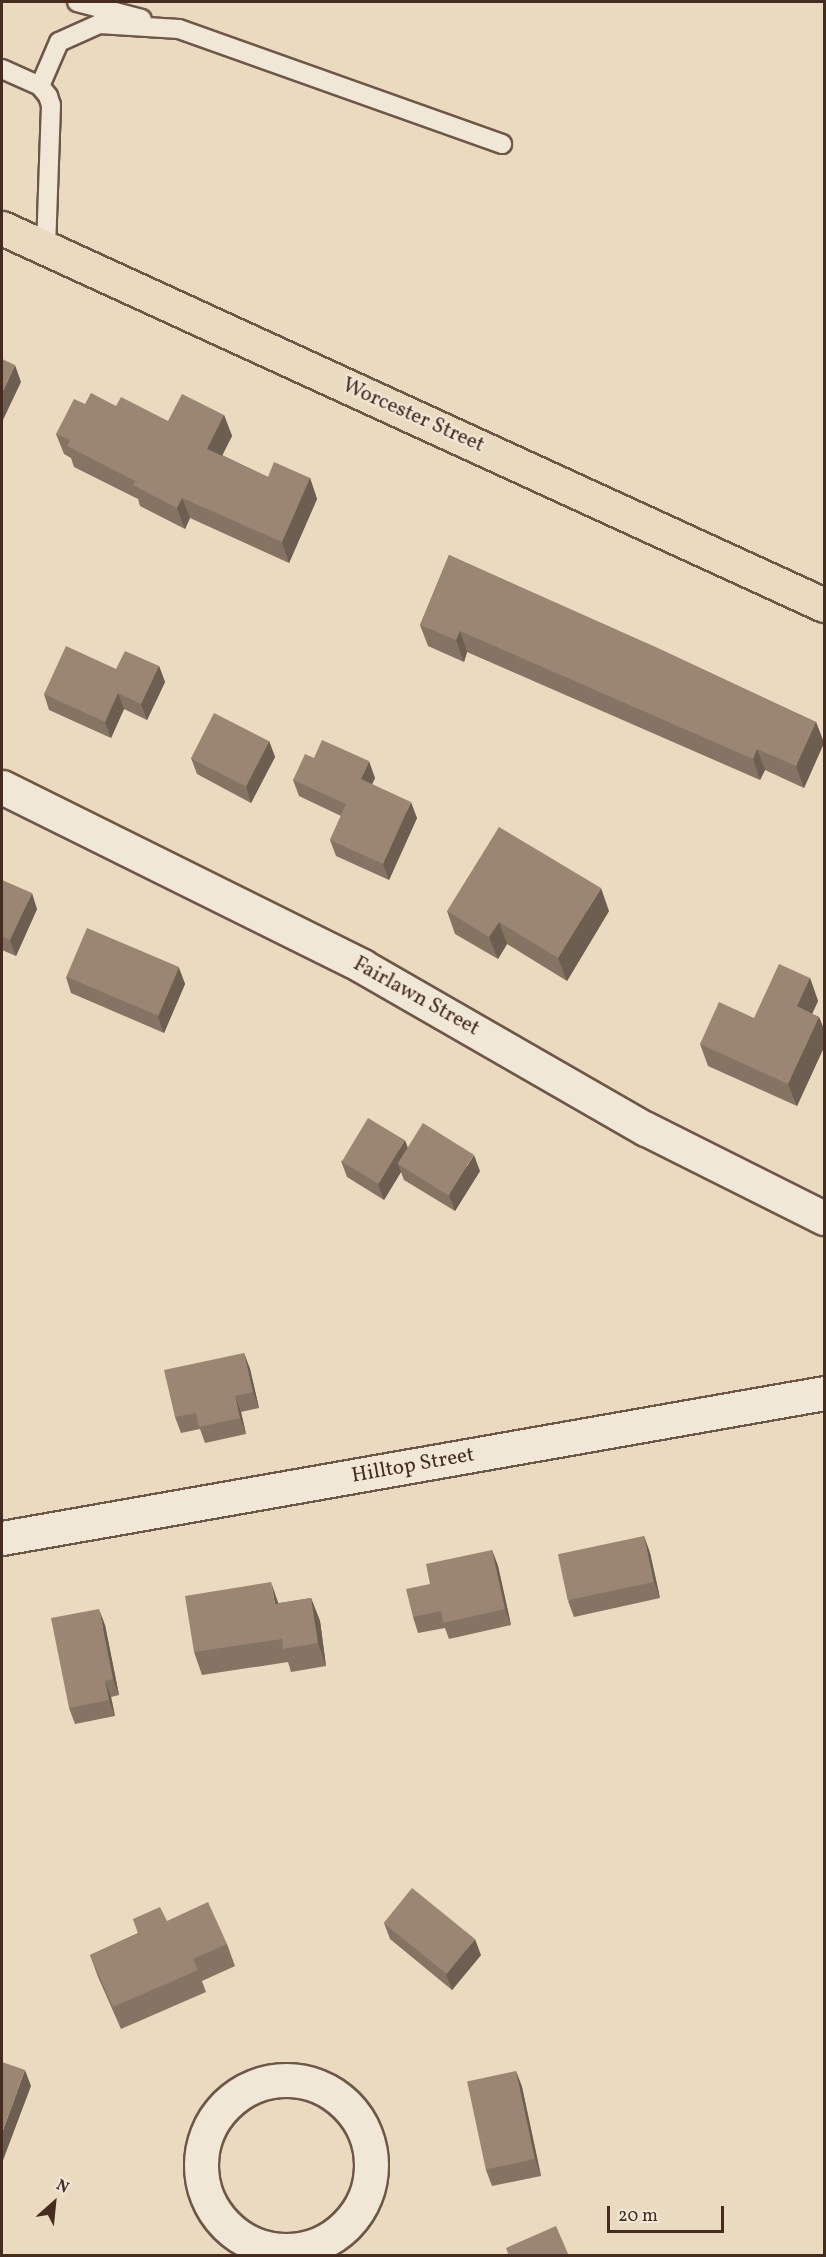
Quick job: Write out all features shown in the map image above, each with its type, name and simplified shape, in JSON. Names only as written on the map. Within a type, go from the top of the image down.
[{"type":"main road","name":"Worcester Street","points":[[2,228],[825,605]]},
{"type":"street","name":"Fairlawn Street","points":[[2,787],[363,966],[646,1129],[825,1218]]},
{"type":"street","name":"Hilltop Street","points":[[2,1538],[825,1393]]},
{"type":"street","points":[[284,2080],[303,2082],[321,2088],[338,2098],[362,2127],[371,2164],[363,2201],[353,2218],[326,2249],[272,2249],[239,2236],[215,2211],[202,2179],[204,2144],[209,2127],[219,2113],[231,2100],[247,2090],[264,2083],[284,2080]]},
{"type":"lane","points":[[77,2],[179,29],[502,144]]},
{"type":"lane","points":[[40,86],[59,42],[99,24],[179,29]]},
{"type":"lane","points":[[2,69],[40,86],[48,96],[53,124],[45,248]]},
{"type":"building","points":[[2,359],[15,365],[2,393]]},
{"type":"building","points":[[91,393],[116,406],[121,397],[168,421],[182,394],[224,415],[207,449],[268,477],[274,462],[310,478],[282,542],[182,498],[177,508],[133,485],[135,481],[67,446],[70,440],[56,434],[74,399],[85,404]]},
{"type":"building","points":[[449,555],[660,649],[816,722],[796,766],[757,749],[753,759],[460,631],[456,640],[420,625]]},
{"type":"building","points":[[66,646],[116,669],[125,651],[159,666],[141,704],[118,693],[105,722],[44,694]]},
{"type":"building","points":[[214,713],[269,741],[246,787],[191,758]]},
{"type":"building","points":[[322,740],[369,761],[361,779],[411,802],[383,864],[330,840],[346,804],[293,780],[305,754],[314,758]]},
{"type":"building","points":[[499,827],[601,888],[558,958],[499,922],[489,937],[447,911]]},
{"type":"building","points":[[2,880],[32,893],[10,940],[2,936]]},
{"type":"building","points":[[87,928],[179,967],[158,1016],[66,977]]},
{"type":"building","points":[[779,964],[810,978],[797,1006],[819,1017],[788,1084],[700,1044],[719,1002],[754,1018]]},
{"type":"building","points":[[368,1118],[405,1140],[379,1184],[342,1162]]},
{"type":"building","points":[[423,1123],[474,1155],[448,1196],[398,1164]]},
{"type":"building","points":[[244,1353],[253,1392],[235,1396],[240,1418],[199,1427],[196,1413],[175,1417],[164,1370]]},
{"type":"building","points":[[644,1536],[654,1582],[568,1600],[558,1554]]},
{"type":"building","points":[[492,1550],[505,1609],[443,1623],[441,1611],[413,1617],[406,1589],[430,1584],[426,1564]]},
{"type":"building","points":[[271,1582],[275,1604],[311,1598],[318,1643],[283,1649],[282,1639],[194,1652],[185,1596]]},
{"type":"building","points":[[99,1609],[113,1679],[105,1681],[109,1700],[69,1708],[51,1618]]},
{"type":"building","points":[[412,1888],[475,1939],[447,1974],[384,1923]]},
{"type":"building","points":[[208,1902],[227,1944],[193,1959],[198,1970],[113,2007],[90,1955],[139,1933],[133,1919],[160,1907],[167,1921]]},
{"type":"building","points":[[2,2062],[25,2070],[2,2133]]},
{"type":"building","points":[[516,2071],[535,2159],[486,2169],[467,2081]]},
{"type":"building","points":[[556,2226],[569,2256],[509,2256],[506,2248]]}]
